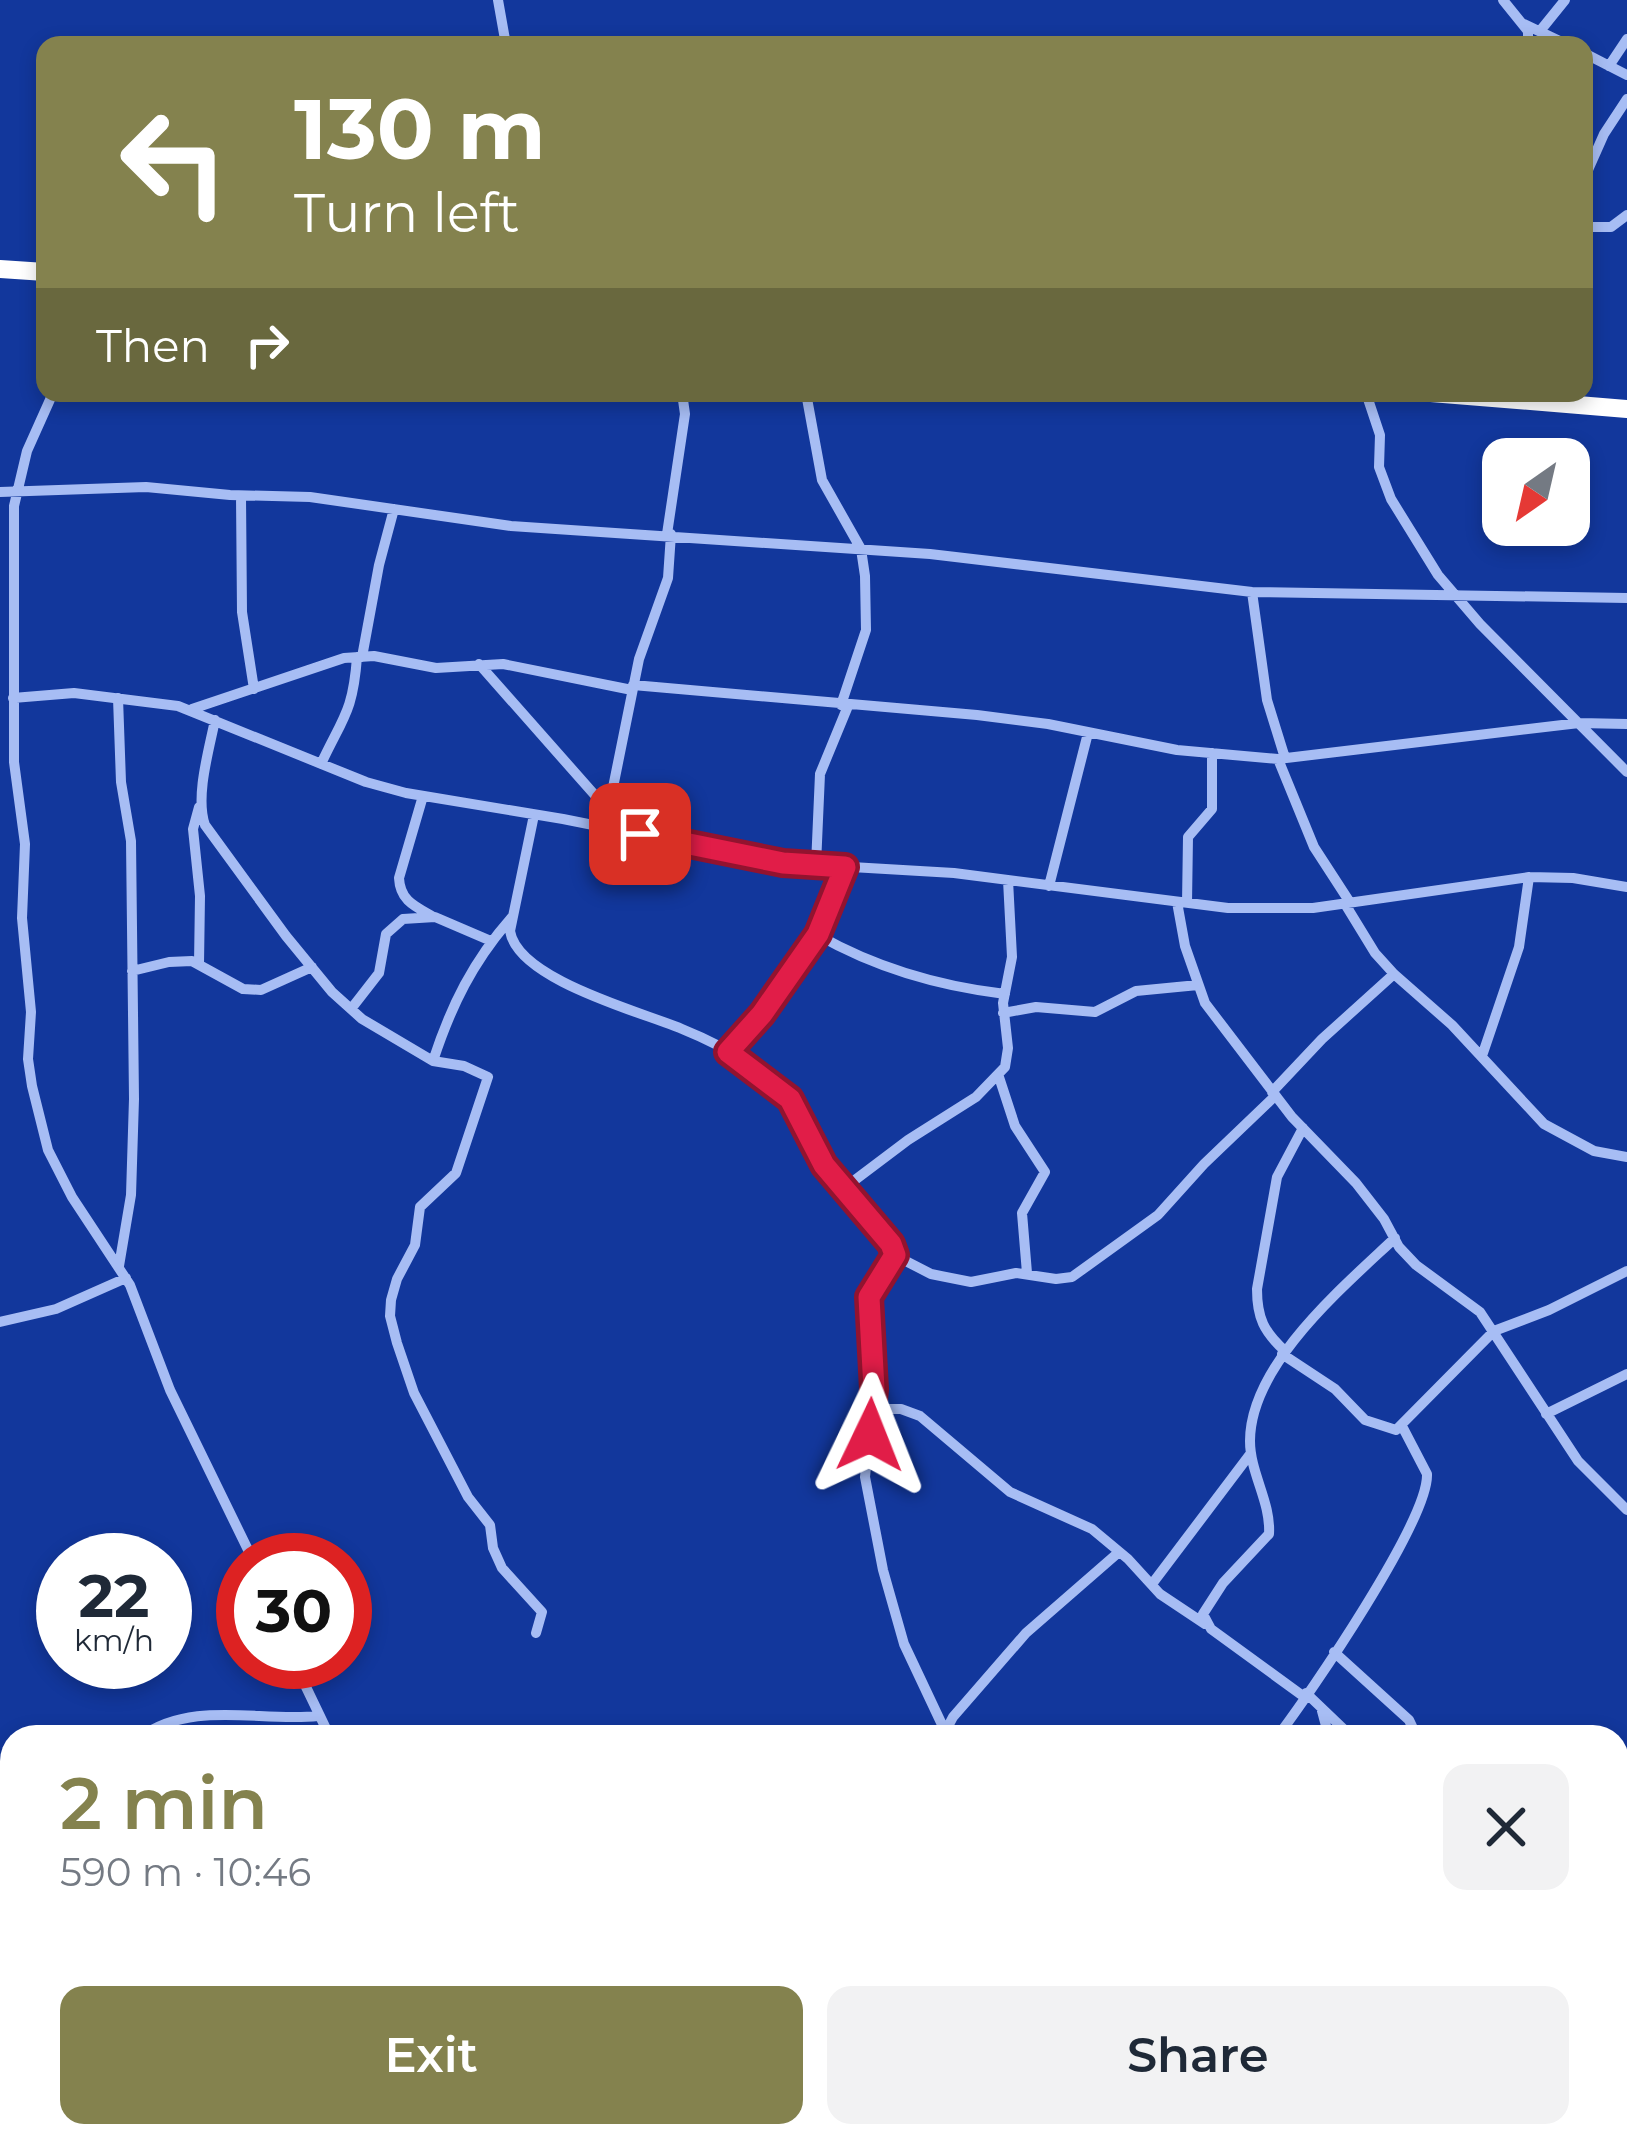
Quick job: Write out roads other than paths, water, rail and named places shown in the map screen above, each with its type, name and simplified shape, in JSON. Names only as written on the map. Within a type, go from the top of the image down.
[{"type":"highway","points":[[0,269],[36,271]]},
{"type":"highway","points":[[1542,402],[1627,409]]},
{"type":"street","points":[[498,0],[504,36]]},
{"type":"street","points":[[1503,0],[1524,24],[1550,36]]},
{"type":"street","points":[[1540,31],[1564,0]]},
{"type":"street","points":[[1524,24],[1526,36]]},
{"type":"street","points":[[1609,66],[1627,39]]},
{"type":"street","points":[[1593,58],[1627,75]]},
{"type":"street","points":[[1593,159],[1627,99]]},
{"type":"street","points":[[1622,227],[1627,214]]},
{"type":"street","points":[[49,402],[16,491],[13,698],[7,737],[26,844],[22,918],[32,1012],[28,1059],[32,1086],[54,1162],[123,1272],[170,1390],[240,1533]]},
{"type":"street","points":[[605,827],[632,688],[646,636],[662,602],[683,402]]},
{"type":"street","points":[[808,402],[822,480],[861,549],[866,630],[820,774],[816,865]]},
{"type":"street","points":[[1369,402],[1380,435],[1379,467],[1390,499],[1438,575],[1627,772]]},
{"type":"street","points":[[0,492],[146,487],[310,497],[512,526],[861,549],[1252,592],[1627,598]]},
{"type":"street","points":[[242,496],[243,618],[254,689]]},
{"type":"street","points":[[321,764],[354,698],[394,509]]},
{"type":"street","points":[[1252,592],[1267,700],[1306,831],[1375,953],[1483,1056],[1544,1124],[1594,1151],[1627,1157]]},
{"type":"street","points":[[189,710],[360,657],[398,658],[436,668],[479,664],[536,669],[632,688],[977,715],[1212,753],[1282,759],[1579,723],[1627,724]]},
{"type":"street","points":[[479,664],[608,810]]},
{"type":"street","points":[[13,698],[74,693],[189,710],[366,782],[783,863],[1007,880],[1276,910],[1529,877],[1627,887]]},
{"type":"street","points":[[118,698],[121,782],[130,841],[132,971],[133,1157],[123,1272]]},
{"type":"street","points":[[200,964],[193,829],[215,720]]},
{"type":"street","points":[[1049,886],[1088,733]]},
{"type":"street","points":[[1212,753],[1212,809],[1192,830],[1186,845],[1182,902],[1185,946],[1205,1003],[1273,1094],[1337,1159],[1416,1265],[1460,1294],[1494,1331],[1578,1461],[1627,1510]]},
{"type":"street","points":[[423,796],[400,890],[412,905],[491,941]]},
{"type":"street","points":[[201,801],[205,825],[312,967],[351,1009],[433,1061],[477,1070],[488,1078],[457,1173],[420,1207],[415,1245],[392,1291],[390,1316],[414,1393],[468,1497],[490,1525],[502,1568],[542,1612],[536,1633]]},
{"type":"street","points":[[534,814],[511,939],[527,959],[582,991],[640,1017],[678,1027],[728,1052],[790,1099],[816,1153],[884,1232],[895,1255],[931,1274],[970,1282],[1027,1273],[1072,1277],[1141,1228],[1297,1064],[1394,974]]},
{"type":"street","points":[[728,1052],[762,1014],[818,934],[845,867]]},
{"type":"street","points":[[1483,1056],[1519,947],[1529,877]]},
{"type":"street","points":[[844,1189],[999,1077],[1008,1058],[1003,1013],[1012,957],[1007,880]]},
{"type":"street","points":[[433,1061],[453,1004],[491,941],[514,915]]},
{"type":"street","points":[[351,1009],[379,973],[392,925],[414,916],[435,917]]},
{"type":"street","points":[[818,934],[879,965],[928,982],[1005,994]]},
{"type":"street","points":[[132,971],[169,962],[200,964],[243,989],[261,990],[312,967]]},
{"type":"street","points":[[1003,1013],[1036,1007],[1095,1012],[1136,991],[1198,985]]},
{"type":"street","points":[[999,1077],[1016,1126],[1045,1172],[1022,1213],[1027,1273]]},
{"type":"street","points":[[1303,1128],[1277,1177],[1268,1207],[1258,1317],[1283,1353],[1335,1389],[1365,1420],[1386,1429],[1402,1426],[1494,1331],[1627,1271]]},
{"type":"street","points":[[1205,1624],[1203,1614],[1213,1595],[1270,1534],[1251,1453],[1251,1426],[1261,1393],[1283,1353],[1395,1238]]},
{"type":"street","points":[[895,1255],[869,1297],[873,1409],[865,1478],[904,1644],[940,1725]]},
{"type":"street","points":[[0,1322],[56,1309],[123,1272]]},
{"type":"street","points":[[1546,1414],[1627,1374]]},
{"type":"street","points":[[873,1409],[901,1409],[920,1416],[1010,1492],[1092,1529],[1179,1610],[1321,1707],[1340,1725]]},
{"type":"street","points":[[1285,1725],[1407,1537],[1427,1487],[1427,1474],[1402,1426]]},
{"type":"street","points":[[1152,1584],[1251,1453]]},
{"type":"street","points":[[951,1725],[1026,1633],[1119,1552]]},
{"type":"street","points":[[1334,1652],[1401,1711],[1409,1725]]},
{"type":"street","points":[[306,1689],[323,1725]]},
{"type":"street","points":[[1321,1707],[1326,1725]]},
{"type":"street","points":[[163,1725],[181,1715],[278,1720],[318,1716]]}]
